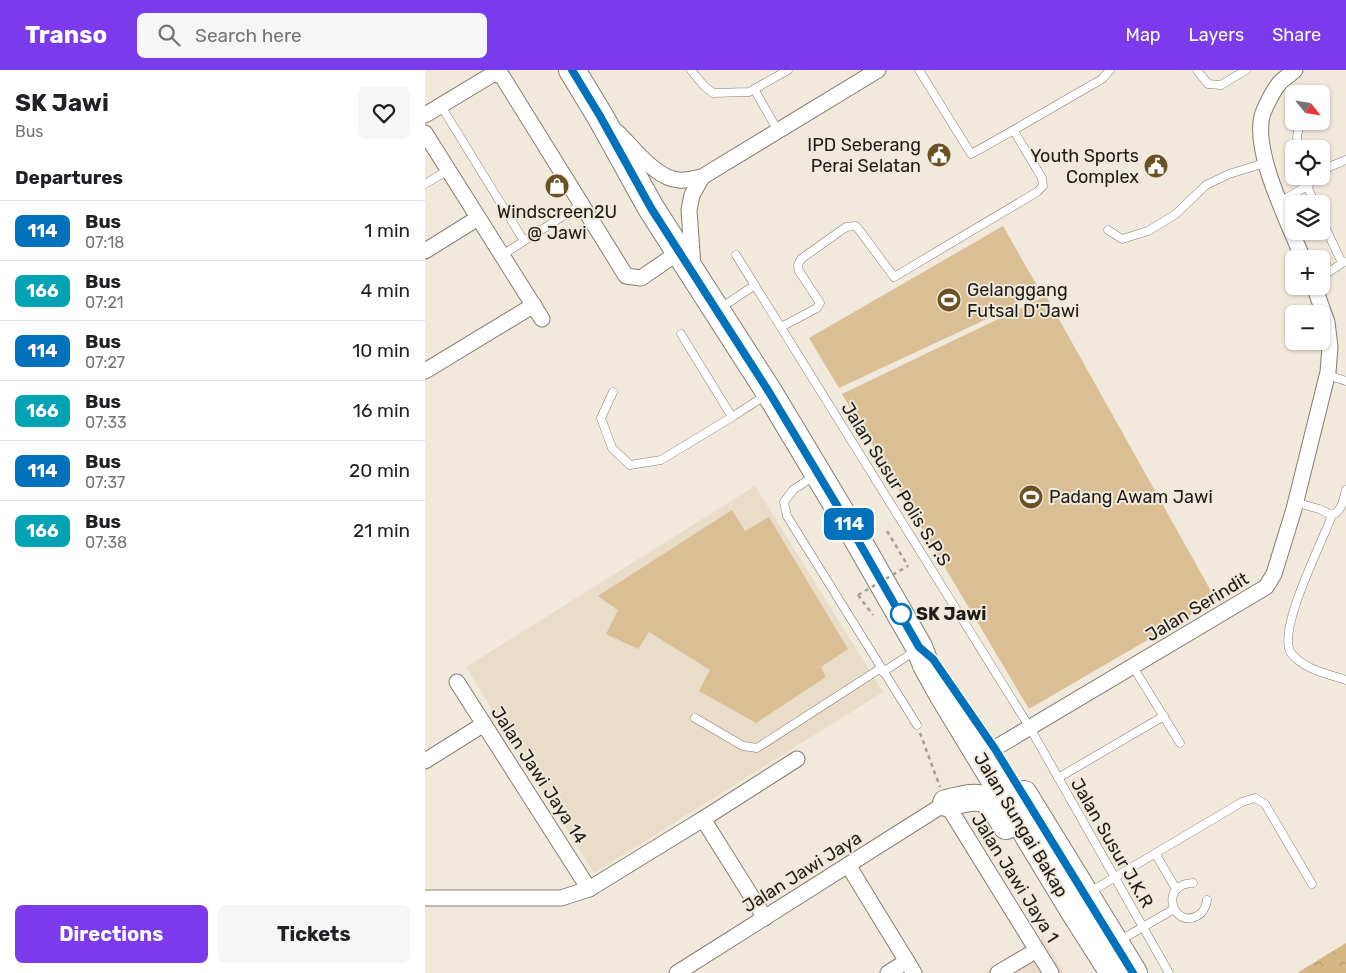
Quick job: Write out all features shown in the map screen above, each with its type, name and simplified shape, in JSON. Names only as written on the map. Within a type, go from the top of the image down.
[{"type":"highway","name":"Jalan Sungai Bakap","points":[[572,70],[651,208],[769,392],[818,473],[919,647],[926,665],[942,694],[988,753]]},
{"type":"highway","name":"Jalan Sungai Bakap","points":[[919,647],[933,659],[1079,902],[1113,973]]},
{"type":"highway","points":[[942,694],[946,713],[974,775],[946,802]]},
{"type":"highway","points":[[946,802],[974,796],[986,799],[996,809],[1025,858],[1079,902]]},
{"type":"highway","name":"Jalan Sungai Bakap","points":[[1079,902],[1115,943],[1133,973]]},
{"type":"street","points":[[1295,70],[1278,85],[1262,116],[1261,146],[1265,163],[1299,250]]},
{"type":"street","points":[[600,116],[655,170],[668,178],[680,180],[702,177],[873,71]]},
{"type":"street","points":[[425,115],[493,74],[502,76],[626,276],[641,278],[679,252]]},
{"type":"street","points":[[425,133],[542,319]]},
{"type":"street","points":[[694,273],[689,210],[692,195],[702,177]]},
{"type":"street","points":[[425,251],[478,218]]},
{"type":"street","name":"Jalan Serindit","points":[[988,753],[1267,587],[1274,574],[1295,502],[1327,375],[1330,347],[1327,322],[1317,295]]},
{"type":"street","points":[[425,371],[534,305]]},
{"type":"street","name":"Jalan Jawi Jaya 14","points":[[457,682],[589,889]]},
{"type":"street","points":[[425,761],[484,724]]},
{"type":"street","points":[[425,898],[561,898],[589,889],[797,759]]},
{"type":"street","name":"Jalan Jawi Jaya","points":[[677,973],[946,802]]},
{"type":"street","name":"Jalan Jawi Jaya 1","points":[[946,802],[1051,973]]},
{"type":"street","points":[[703,819],[765,918]]},
{"type":"street","points":[[848,865],[910,967],[888,973]]},
{"type":"street","points":[[998,973],[1037,950]]},
{"type":"lane","points":[[691,70],[704,86],[713,93],[749,92],[788,70]]},
{"type":"lane","points":[[919,70],[971,154],[1102,79],[1110,70]]},
{"type":"lane","points":[[1197,70],[1208,84],[1221,85],[1246,70]]},
{"type":"lane","points":[[754,89],[778,131]]},
{"type":"lane","points":[[441,106],[524,241]]},
{"type":"lane","points":[[781,328],[817,308],[820,303],[797,265],[801,259],[846,227],[856,226],[894,277],[1037,192],[1043,186],[1042,178],[1014,131]]},
{"type":"lane","points":[[1330,167],[1346,160]]},
{"type":"lane","points":[[1108,230],[1122,239],[1148,231],[1176,214],[1206,185],[1229,174],[1265,163]]},
{"type":"lane","points":[[425,184],[449,170]]},
{"type":"lane","points":[[1280,202],[1307,186],[1311,195]]},
{"type":"lane","points":[[502,255],[582,204]]},
{"type":"lane","points":[[1330,235],[1344,262],[1330,272]]},
{"type":"lane","name":"Jalan Susur Polis S.P.S","points":[[736,255],[1029,728]]},
{"type":"lane","points":[[717,310],[755,285]]},
{"type":"lane","points":[[681,334],[732,417]]},
{"type":"lane","points":[[1327,375],[1346,381]]},
{"type":"lane","points":[[613,392],[601,418],[612,448],[630,465],[661,460],[769,392]]},
{"type":"lane","points":[[818,473],[793,490],[784,502],[787,516],[917,725]]},
{"type":"lane","points":[[1346,490],[1341,507],[1338,512],[1332,515],[1317,555],[1298,596],[1287,641],[1290,652],[1300,661],[1316,670],[1346,680]]},
{"type":"lane","points":[[1295,502],[1332,515]]},
{"type":"lane","points":[[695,718],[743,746],[757,748],[919,647]]},
{"type":"lane","points":[[1133,667],[1180,743]]},
{"type":"lane","points":[[1058,778],[1111,745],[1164,716]]},
{"type":"lane","name":"Jalan Susur J.K.R","points":[[1029,728],[1169,973]]},
{"type":"lane","points":[[1079,902],[1155,853],[1242,802],[1255,798],[1265,804],[1312,884]]},
{"type":"lane","points":[[1155,853],[1176,889]]},
{"type":"lane","points":[[1193,883],[1185,883],[1176,889],[1172,901],[1174,909],[1179,915],[1186,918],[1194,918],[1206,908],[1207,900]]},
{"type":"lane","points":[[1115,943],[1174,909]]},
{"type":"path","points":[[873,615],[858,595],[908,566],[887,532]]},
{"type":"path","points":[[917,725],[946,802]]},
{"type":"shaded area","name":"Gelanggang Futsal D'Jawi","points":[[1003,226],[1040,291],[1006,310],[839,388],[809,338]]},
{"type":"shaded area","name":"Padang Awam Jawi","points":[[1046,296],[1216,600],[1029,709],[842,394]]},
{"type":"shaded area","points":[[755,486],[883,692],[594,873],[466,667]]},
{"type":"shaded area","points":[[732,510],[745,531],[769,517],[848,649],[821,667],[826,677],[756,723],[699,691],[710,670],[649,632],[638,649],[606,634],[618,610],[598,596]]},
{"type":"shaded area","points":[[1043,938],[1064,973],[984,973]]},
{"type":"green space","points":[[1346,943],[1346,973],[1297,973]]},
{"type":"bus line","name":"114","points":[[572,70],[651,208],[769,392],[919,647],[933,659],[995,749],[1133,973]]},
{"type":"place","name":"IPD Seberang Perai Selatan","points":[[939,155]]},
{"type":"place","name":"Youth Sports Complex","points":[[1156,166]]},
{"type":"place","name":"Windscreen2U @ Jawi","points":[[557,186]]},
{"type":"place","name":"Gelanggang Futsal D'Jawi","points":[[949,300]]},
{"type":"place","name":"Padang Awam Jawi","points":[[1031,497]]},
{"type":"place","name":"SK Jawi","points":[[901,614]]}]
